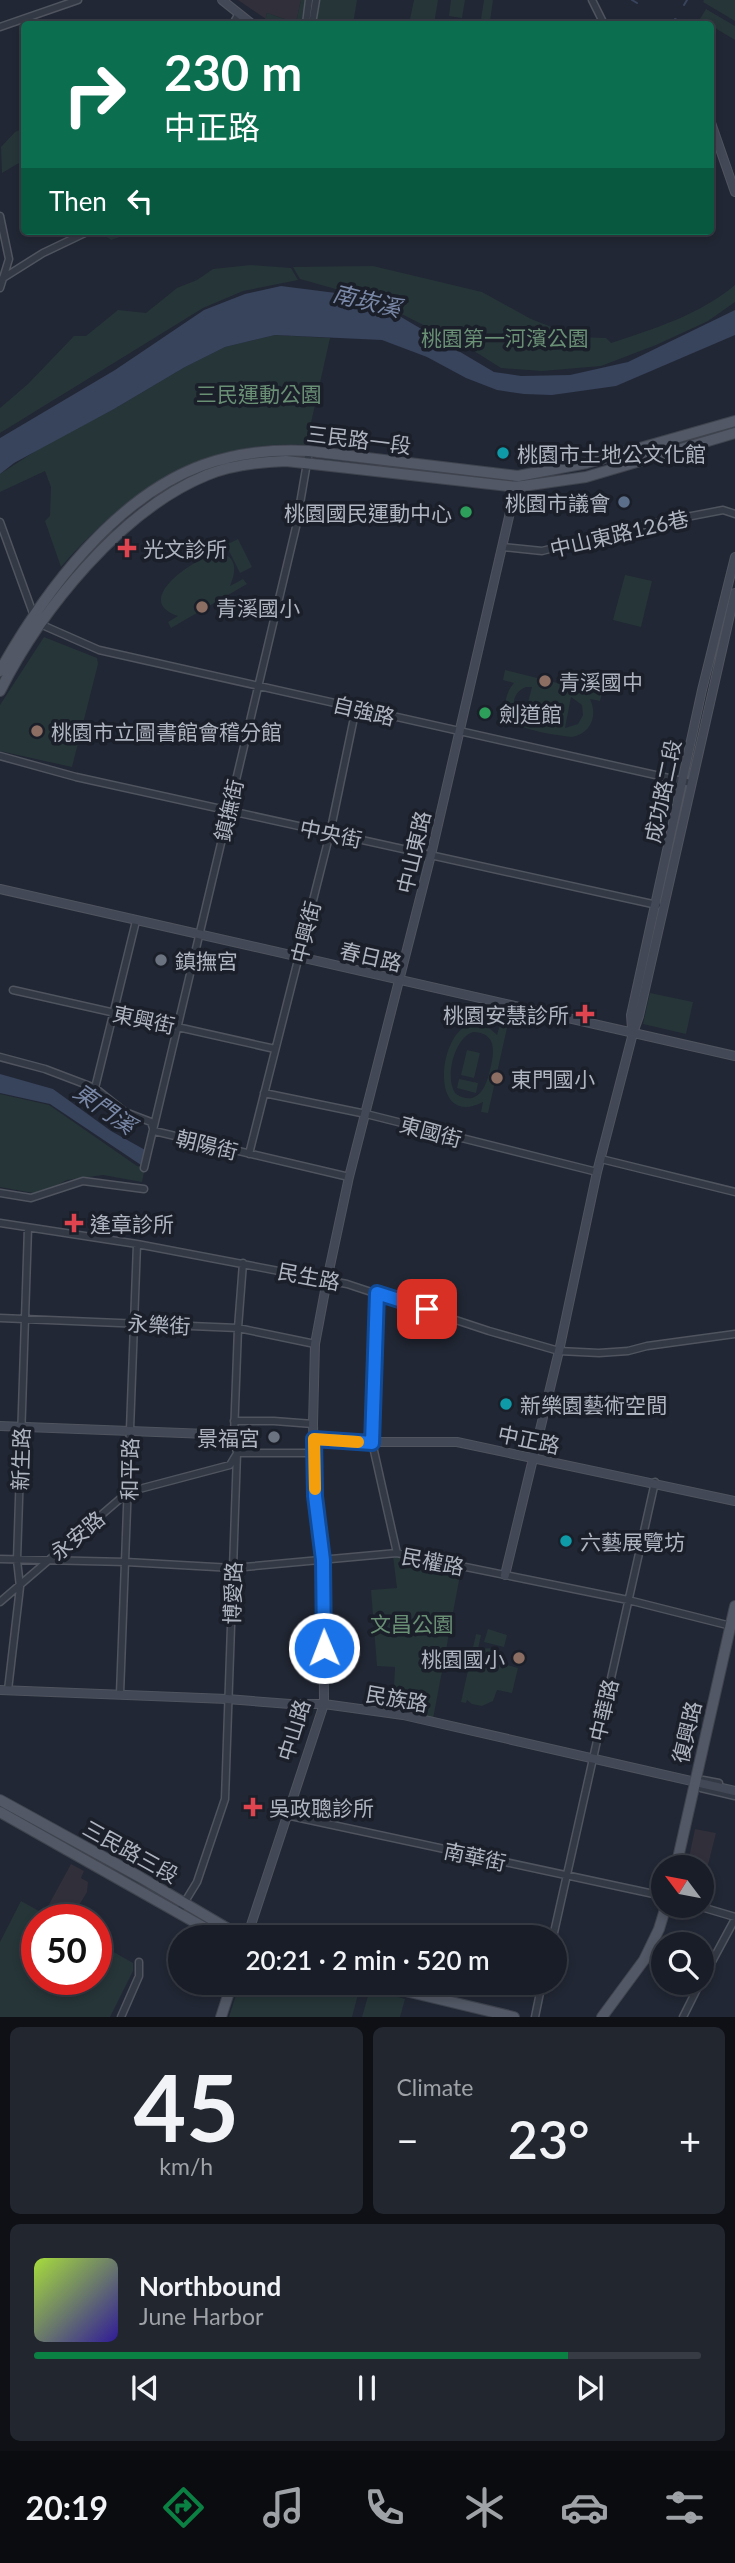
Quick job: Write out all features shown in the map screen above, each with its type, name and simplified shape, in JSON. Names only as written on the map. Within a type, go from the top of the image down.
[{"type":"main road","name":"三民路一段","points":[[37,620],[55,586],[126,511],[154,490],[202,465],[232,457],[280,450],[309,451],[517,481],[735,421]]},
{"type":"main road","name":"三民路一段","points":[[37,620],[119,534],[144,512],[184,486],[208,474],[229,468],[267,462],[306,463],[517,481],[566,481],[655,458],[735,433]]},
{"type":"main road","points":[[652,445],[655,458]]},
{"type":"main road","points":[[0,671],[37,620]]},
{"type":"main road","points":[[0,691],[37,620]]},
{"type":"main road","name":"復興路","points":[[679,1855],[733,1626],[735,1606]]},
{"type":"main road","name":"三民路三段","points":[[0,1800],[222,1925]]},
{"type":"main road","name":"三民路三段","points":[[0,1812],[200,1925]]},
{"type":"main road","points":[[602,2017],[644,1959],[662,1918]]},
{"type":"main road","points":[[221,2017],[228,1995]]},
{"type":"main road","points":[[422,1995],[514,2017]]},
{"type":"street","points":[[0,25],[67,0]]},
{"type":"street","points":[[0,25],[78,0]]},
{"type":"street","points":[[222,0],[247,21]]},
{"type":"street","points":[[306,21],[309,0]]},
{"type":"street","points":[[312,21],[316,0]]},
{"type":"street","points":[[592,0],[602,21]]},
{"type":"street","points":[[235,21],[238,15]]},
{"type":"street","points":[[714,132],[735,192]]},
{"type":"street","points":[[0,216],[9,259],[0,288]]},
{"type":"street","points":[[1,279],[43,253],[81,235]]},
{"type":"street","name":"鎮撫街","points":[[144,1168],[296,527],[309,451]]},
{"type":"street","name":"中山東路","points":[[338,1234],[349,1177],[431,855],[517,481]]},
{"type":"street","name":"中山東路126巷","points":[[502,547],[542,551],[639,526],[723,510],[735,514]]},
{"type":"street","points":[[0,522],[37,620]]},
{"type":"street","name":"成功路二段","points":[[505,1575],[559,1352],[597,1172],[633,1033],[632,1014],[687,782],[735,557]]},
{"type":"street","name":"成功路二段","points":[[704,701],[735,593]]},
{"type":"street","name":"自強路","points":[[37,620],[105,652],[687,782]]},
{"type":"street","name":"中興街","points":[[249,1154],[330,833],[356,708]]},
{"type":"street","name":"中央街","points":[[0,756],[76,777],[659,906]]},
{"type":"street","name":"春日路","points":[[0,889],[735,1056]]},
{"type":"street","points":[[95,1088],[136,921]]},
{"type":"street","name":"東興街","points":[[13,989],[275,1049]]},
{"type":"street","name":"朝陽街","points":[[0,1057],[45,1069],[95,1088],[125,1112],[151,1122],[154,1131],[349,1177]]},
{"type":"street","name":"東國街","points":[[264,1093],[366,1114],[597,1172]]},
{"type":"street","points":[[601,1159],[735,1192]]},
{"type":"street","points":[[0,1193],[31,1198],[83,1181],[144,1189]]},
{"type":"street","name":"民生路","points":[[0,1223],[137,1244],[327,1280],[377,1293],[559,1352],[628,1351],[735,1334]]},
{"type":"street","name":"新生路","points":[[4,1690],[20,1587],[17,1560],[28,1228]]},
{"type":"street","name":"中山路","points":[[251,1925],[324,1704],[323,1560],[315,1496],[313,1424],[316,1344],[338,1234]]},
{"type":"street","name":"和平路","points":[[120,1694],[137,1244]]},
{"type":"street","name":"博愛路","points":[[178,1913],[197,1882],[225,1799],[237,1453],[234,1421],[243,1263]]},
{"type":"street","points":[[377,1293],[372,1443],[397,1553]]},
{"type":"street","name":"永樂街","points":[[0,1318],[238,1328],[316,1344]]},
{"type":"street","points":[[234,1421],[313,1424]]},
{"type":"street","points":[[0,1426],[234,1435]]},
{"type":"street","name":"中正路","points":[[314,1439],[372,1443],[457,1442],[735,1500]]},
{"type":"street","points":[[237,1453],[314,1453]]},
{"type":"street","name":"永安路","points":[[0,1602],[128,1492],[230,1465],[237,1453]]},
{"type":"street","name":"中華路","points":[[556,1925],[655,1482]]},
{"type":"street","name":"民權路","points":[[0,1559],[233,1568],[397,1553],[628,1600],[733,1626]]},
{"type":"street","name":"民族路","points":[[4,1690],[324,1704],[403,1716],[735,1791]]},
{"type":"street","name":"民族路","points":[[696,1782],[701,1788],[735,1791]]},
{"type":"street","name":"南華街","points":[[286,1815],[651,1893]]},
{"type":"street","points":[[714,1911],[735,1918],[714,1957]]},
{"type":"street","points":[[121,2017],[139,1976],[139,1962]]},
{"type":"street","points":[[535,2017],[540,1995]]},
{"type":"street","points":[[683,2017],[694,1995]]},
{"type":"shaded area","points":[[238,0],[301,0],[296,21],[267,13],[266,19]]},
{"type":"shaded area","points":[[695,1829],[716,1833],[710,1855],[690,1855]]},
{"type":"shaded area","points":[[71,1864],[84,1871],[81,1878],[88,1882],[87,1892],[80,1904],[49,1904]]},
{"type":"green space","points":[[301,0],[357,0],[354,21],[296,21]]},
{"type":"green space","points":[[414,0],[438,0],[434,21],[410,21]]},
{"type":"green space","points":[[451,0],[465,0],[462,18],[449,16]]},
{"type":"green space","points":[[484,0],[493,0],[490,21],[481,19]]},
{"type":"green space","points":[[735,0],[735,21],[703,2]]},
{"type":"green space","points":[[706,9],[735,26],[735,40],[714,27],[714,21],[700,19]]},
{"type":"green space","points":[[267,13],[290,21],[265,21]]},
{"type":"green space","points":[[21,129],[21,162],[2,173],[1,147]]},
{"type":"green space","points":[[104,235],[125,235],[111,240]]},
{"type":"green space","points":[[251,265],[291,268],[298,280],[243,291],[203,308],[0,433],[0,408],[28,384],[74,336],[86,336],[118,310],[146,313],[177,288],[197,280],[213,269]]},
{"type":"green space","name":"桃園第一河濱公園","points":[[373,266],[482,292],[531,319],[577,337],[606,338],[611,343],[692,313],[735,285],[735,302],[708,321],[601,366],[542,371],[501,368],[392,309],[364,297],[300,279],[293,267]]},
{"type":"green space","name":"三民運動公園","points":[[275,335],[330,338],[306,445],[268,445],[233,451],[200,461],[169,475],[112,515],[61,567],[45,521],[50,516],[51,487],[45,471],[0,492],[0,474],[48,443],[225,347]]},
{"type":"green space","points":[[238,539],[252,567],[240,573],[226,545]]},
{"type":"green space","points":[[220,553],[233,562],[234,576],[230,586],[243,579],[247,584],[171,628],[168,622],[178,616],[165,609],[161,600],[164,590],[173,579],[198,561]]},
{"type":"green space","points":[[625,575],[652,581],[641,627],[613,620]]},
{"type":"green space","points":[[44,637],[97,658],[98,664],[72,767],[0,751],[0,705]]},
{"type":"green space","points":[[505,670],[602,694],[600,701],[590,699],[593,717],[588,728],[572,737],[531,730],[512,721],[506,711],[506,699],[514,683],[503,680]],"holes":[[[526,687],[532,687],[524,718],[516,710],[514,701],[517,693]],[[571,697],[582,705],[583,715],[578,724],[565,728]]]},
{"type":"green space","points":[[650,993],[693,1002],[686,1034],[643,1024]]},
{"type":"green space","points":[[502,1017],[509,1019],[488,1113],[481,1112],[483,1102],[462,1107],[450,1098],[444,1082],[445,1061],[452,1041],[463,1027],[479,1024],[497,1035]],"holes":[[[473,1032],[487,1036],[492,1045],[493,1057],[488,1077],[479,1094],[470,1098],[463,1097],[456,1094],[453,1087],[453,1060],[456,1050],[466,1036]]]},
{"type":"green space","points":[[467,1050],[480,1053],[474,1078],[461,1075]]},
{"type":"green space","points":[[459,1079],[478,1083],[476,1093],[457,1088]]},
{"type":"green space","points":[[0,1094],[49,1105],[137,1166],[145,1167],[142,1182],[103,1175],[67,1180],[46,1191],[33,1193],[0,1187]]},
{"type":"green space","name":"文昌公園","points":[[393,1556],[461,1570],[433,1719],[393,1709],[395,1667],[377,1666],[371,1590],[397,1588]]},
{"type":"green space","points":[[488,1629],[507,1635],[504,1647],[484,1642]]},
{"type":"green space","points":[[476,1634],[481,1635],[478,1649],[493,1648],[501,1656],[503,1664],[518,1668],[512,1693],[497,1690],[493,1701],[482,1706],[467,1700],[466,1703],[461,1702]]},
{"type":"green space","points":[[21,1901],[26,1904],[21,1904],[21,1995],[112,1995],[112,1951],[133,1963],[133,1971],[110,2017],[0,2017],[0,1942]]},
{"type":"green space","points":[[236,1995],[358,1995],[352,2017],[229,2017]]},
{"type":"green space","points":[[368,1995],[391,1995],[405,1999],[400,2017],[362,2017]]},
{"type":"water","points":[[281,286],[336,293],[363,300],[391,311],[494,372],[521,376],[570,375],[628,362],[735,310],[735,335],[616,386],[552,395],[497,390],[466,378],[427,357],[382,340],[275,335],[225,347],[185,367],[14,463],[0,474],[0,438],[115,370],[204,310],[245,294]]},
{"type":"water","points":[[0,1074],[53,1089],[111,1131],[147,1151],[141,1165],[50,1104],[0,1093]]},
{"type":"waterway","points":[[632,0],[637,3]]},
{"type":"waterway","points":[[684,5],[687,0]]},
{"type":"waterway","points":[[675,19],[679,21]]},
{"type":"slow traffic","points":[[315,1489],[314,1439],[358,1442]]},
{"type":"place","name":"桃園市土地公文化館","points":[[503,453]]},
{"type":"place","name":"桃園市議會","points":[[624,502]]},
{"type":"place","name":"桃園國民運動中心","points":[[466,512]]},
{"type":"place","name":"光文診所","points":[[127,548]]},
{"type":"place","name":"青溪國小","points":[[202,607]]},
{"type":"place","name":"青溪國中","points":[[545,681]]},
{"type":"place","name":"劍道館","points":[[485,713]]},
{"type":"place","name":"桃園市立圖書館會稽分館","points":[[37,731]]},
{"type":"place","name":"鎮撫宮","points":[[161,960]]},
{"type":"place","name":"桃園安慧診所","points":[[585,1014]]},
{"type":"place","name":"東門國小","points":[[497,1078]]},
{"type":"place","name":"逢章診所","points":[[74,1223]]},
{"type":"place","name":"新樂園藝術空間","points":[[506,1404]]},
{"type":"place","name":"景福宮","points":[[274,1437]]},
{"type":"place","name":"六藝展覽坊","points":[[566,1541]]},
{"type":"place","name":"桃園國小","points":[[519,1658]]},
{"type":"place","name":"吳政聰診所","points":[[253,1807]]},
{"type":"route","points":[[324,1648],[323,1560],[315,1496],[314,1439],[372,1443],[377,1293],[427,1309]]},
{"type":"water label","name":"南崁溪","points":[[367,300]]},
{"type":"water label","name":"東門溪","points":[[105,1108]]}]
